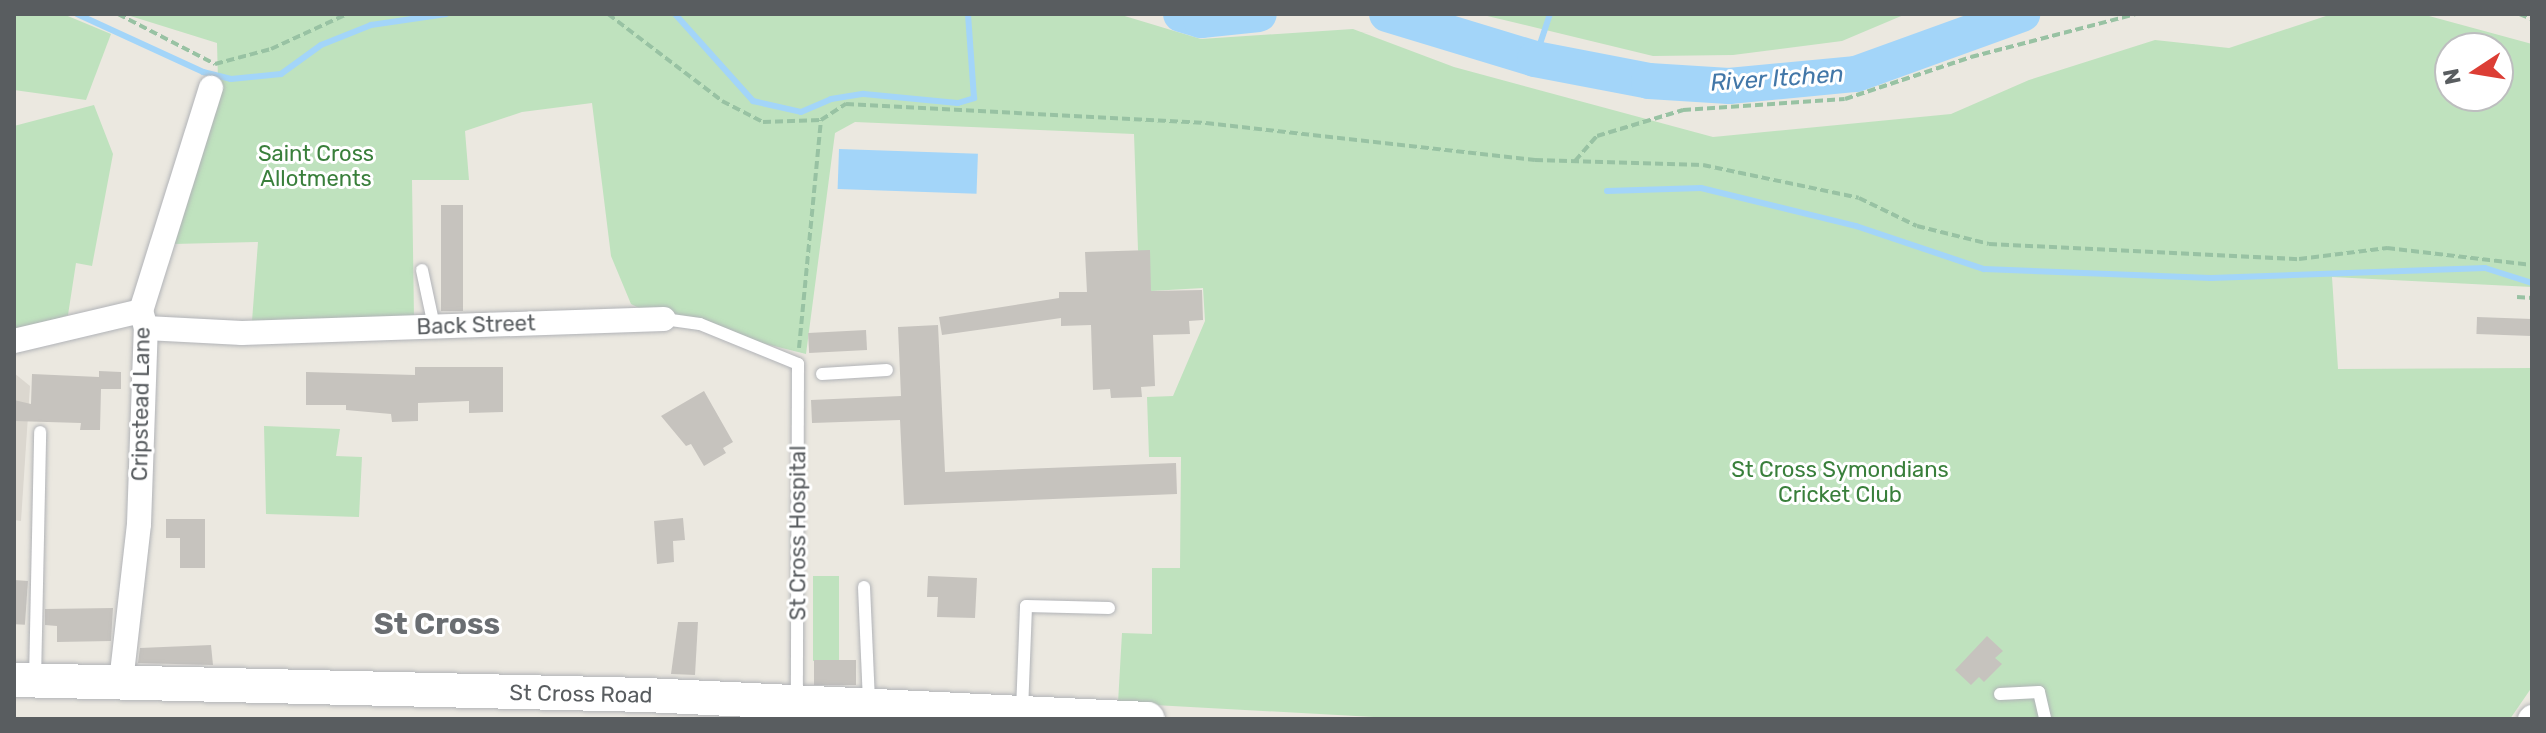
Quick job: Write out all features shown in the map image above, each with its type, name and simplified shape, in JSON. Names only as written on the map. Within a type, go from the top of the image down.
[{"type":"main road","name":"St Cross Road","points":[[24,680],[723,709],[797,702],[1147,719]]},
{"type":"street","name":"Cripstead Lane","points":[[121,682],[139,524],[143,319],[211,88]]},
{"type":"street","name":"Back Street","points":[[14,341],[143,319],[242,333],[664,319]]},
{"type":"lane","points":[[422,270],[434,326]]},
{"type":"lane","name":"Back Street","points":[[664,319],[700,324],[807,372]]},
{"type":"lane","points":[[807,372],[887,370]]},
{"type":"lane","name":"St Cross Hospital","points":[[797,702],[807,372]]},
{"type":"lane","points":[[24,680],[40,432]]},
{"type":"lane","points":[[864,587],[869,705]]},
{"type":"lane","points":[[1022,711],[1026,606],[1109,608]]},
{"type":"lane","points":[[2000,694],[2039,692],[2045,719]]},
{"type":"path","points":[[118,14],[215,64],[271,49],[347,14]]},
{"type":"path","points":[[608,14],[722,101],[763,122],[821,120],[846,104],[1206,123],[1574,162],[1703,165],[1859,198],[1917,226],[1989,244],[2299,259],[2387,248],[2532,265]]},
{"type":"path","points":[[1574,162],[1597,136],[1683,110],[1845,99],[1971,57],[2136,14]]},
{"type":"path","points":[[2519,14],[2532,19]]},
{"type":"path","points":[[807,372],[821,120]]},
{"type":"path","points":[[2517,297],[2532,298]]},
{"type":"shaded area","points":[[14,373],[30,386],[21,521],[14,520]]},
{"type":"green space","points":[[14,14],[63,14],[111,34],[86,100],[14,90]]},
{"type":"green space","points":[[124,14],[1118,14],[1201,39],[1353,29],[1454,67],[1713,137],[1951,114],[2029,80],[2155,40],[2229,48],[2332,14],[2429,16],[2488,32],[2434,32],[2434,112],[2514,112],[2514,39],[2532,44],[2532,287],[2332,277],[2338,369],[2532,368],[2532,687],[2510,719],[1410,719],[1118,703],[1122,633],[1152,634],[1152,568],[1180,568],[1181,457],[1149,457],[1147,397],[1173,396],[1205,321],[1203,288],[1151,291],[1138,250],[1134,134],[855,122],[835,133],[806,354],[655,316],[631,304],[611,256],[592,103],[522,112],[465,131],[469,180],[412,180],[414,318],[252,321],[258,242],[173,244],[218,81],[217,43]]},
{"type":"green space","points":[[1479,14],[1906,14],[1842,41],[1733,55],[1653,56]]},
{"type":"green space","points":[[94,105],[113,154],[92,266],[76,263],[68,315],[14,334],[14,126]]},
{"type":"green space","points":[[264,426],[340,429],[336,456],[362,457],[359,517],[266,514]]},
{"type":"green space","points":[[813,576],[839,576],[839,661],[813,661]]},
{"type":"water","points":[[839,149],[978,154],[977,194],[838,189]]},
{"type":"building","points":[[441,205],[463,205],[463,311],[441,311]]},
{"type":"building","points":[[1150,250],[1151,291],[1202,290],[1203,320],[1189,321],[1190,334],[1153,335],[1155,386],[1141,387],[1142,397],[1111,398],[1110,389],[1093,390],[1091,325],[1061,326],[1061,318],[942,335],[939,317],[1059,298],[1059,292],[1087,292],[1085,252]]},
{"type":"building","points":[[2477,317],[2532,319],[2531,336],[2476,334]]},
{"type":"building","points":[[938,325],[945,472],[1176,463],[1177,494],[904,505],[900,420],[812,423],[811,400],[901,396],[898,327]]},
{"type":"building","points":[[866,330],[867,350],[809,353],[808,333]]},
{"type":"building","points":[[415,367],[503,367],[503,412],[469,413],[469,401],[418,403],[418,421],[392,422],[391,414],[346,410],[346,405],[306,405],[306,372],[415,375]]},
{"type":"building","points":[[99,371],[121,372],[121,389],[101,389],[100,430],[80,430],[81,423],[14,421],[14,400],[31,404],[32,374],[99,377]]},
{"type":"building","points":[[704,391],[733,442],[723,448],[726,453],[704,466],[691,444],[686,446],[661,416]]},
{"type":"building","points":[[683,518],[685,540],[673,541],[674,562],[657,564],[654,521]]},
{"type":"building","points":[[166,519],[205,519],[205,568],[180,568],[180,538],[166,538]]},
{"type":"building","points":[[928,576],[977,578],[975,618],[937,617],[938,597],[927,597]]},
{"type":"building","points":[[14,580],[28,581],[25,625],[14,624]]},
{"type":"building","points":[[113,608],[111,641],[57,642],[57,626],[45,625],[45,609]]},
{"type":"building","points":[[678,622],[698,622],[695,675],[671,674]]},
{"type":"building","points":[[1987,636],[2003,651],[1995,658],[2002,664],[1984,682],[1979,677],[1971,685],[1955,670]]},
{"type":"building","points":[[211,645],[213,665],[138,663],[140,648]]},
{"type":"building","points":[[814,660],[856,660],[856,685],[814,685]]},
{"type":"waterway","points":[[77,14],[203,72],[231,79],[281,74],[321,45],[371,25],[446,14]]},
{"type":"waterway","points":[[675,14],[753,101],[801,112],[831,99],[864,94],[958,103],[974,98],[968,14]]},
{"type":"waterway","name":"River Itchen","points":[[1181,14],[1201,20],[1259,14]]},
{"type":"waterway","name":"River Itchen","points":[[1387,14],[1535,59],[1649,81],[1729,86],[1856,74],[2022,14]]},
{"type":"waterway","points":[[1535,59],[1550,14]]},
{"type":"waterway","points":[[1607,191],[1701,188],[1856,226],[1984,269],[2211,278],[2485,268],[2532,283]]},
{"type":"district","name":"St Cross","points":[[437,624]]},
{"type":"park label","name":"Saint Cross Allotments","points":[[316,166]]},
{"type":"park label","name":"St Cross Symondians Cricket Club","points":[[1840,482]]}]
